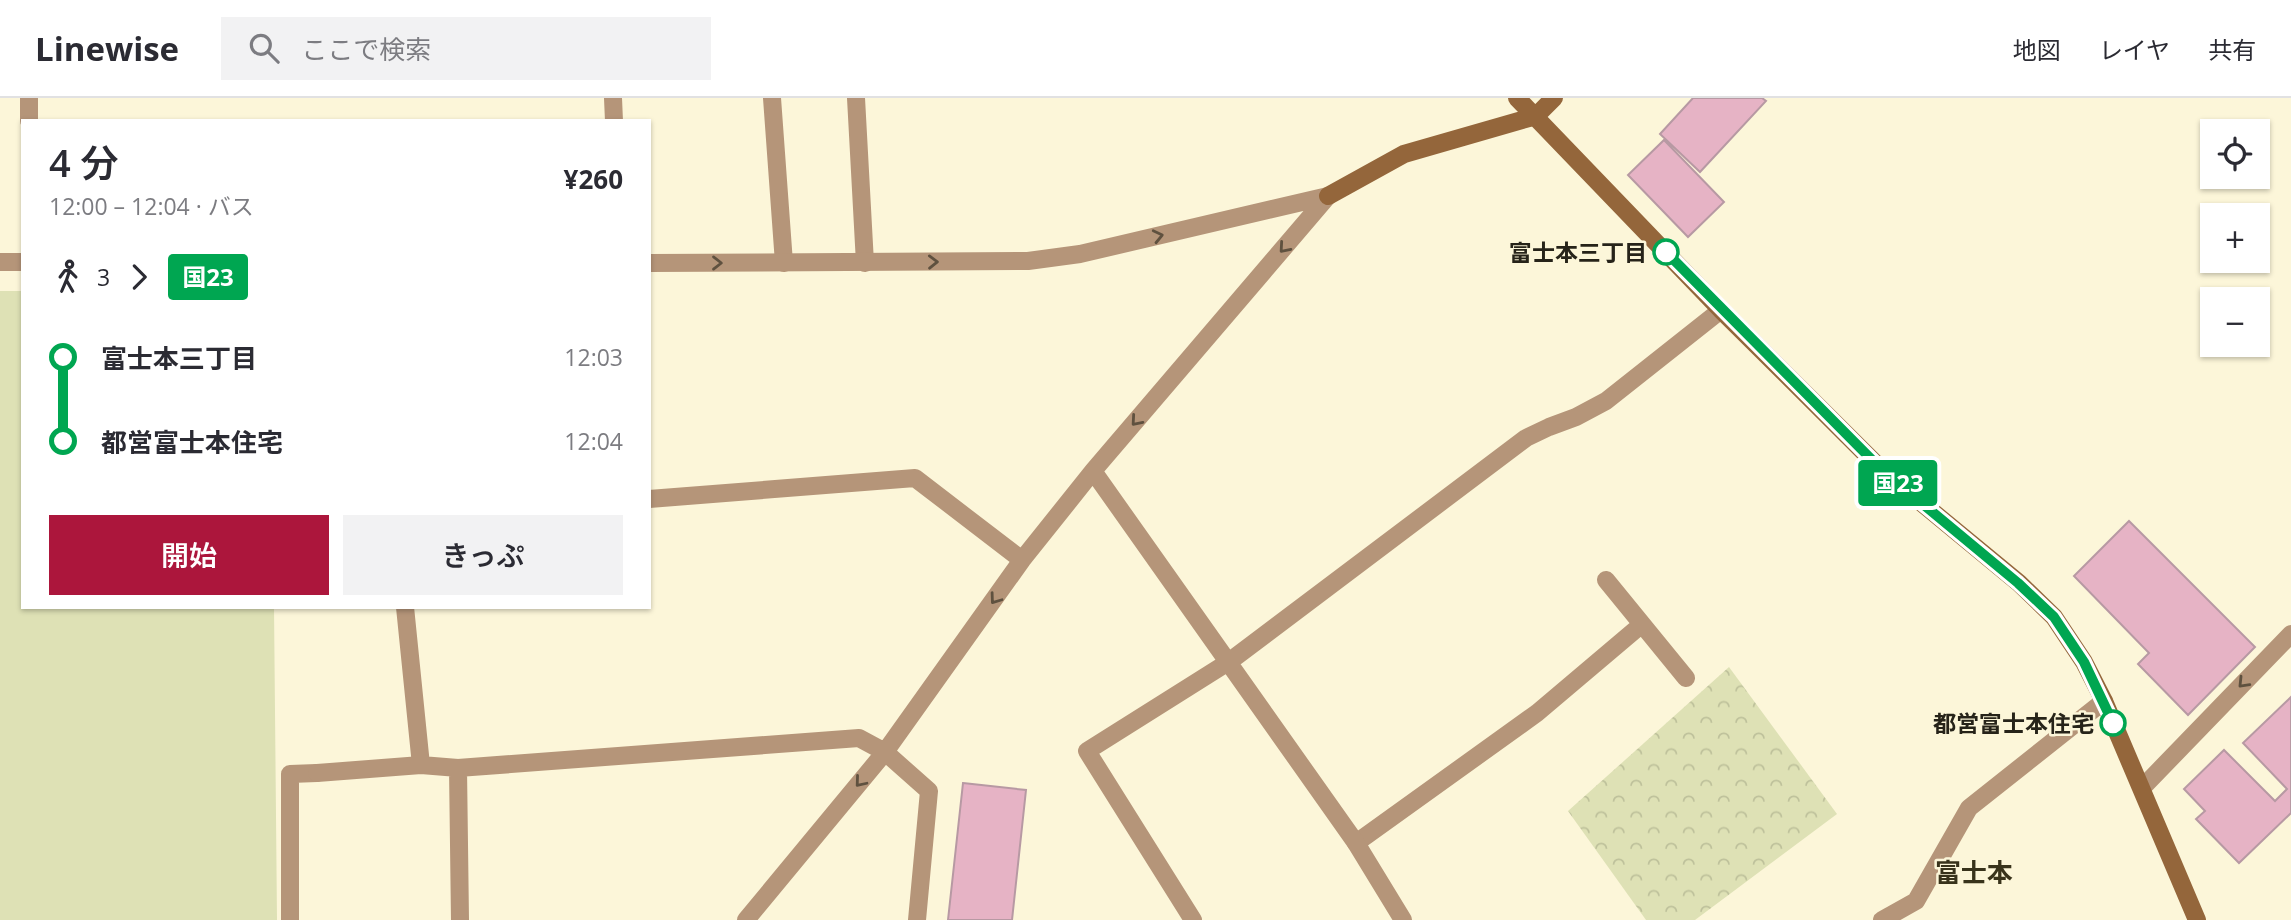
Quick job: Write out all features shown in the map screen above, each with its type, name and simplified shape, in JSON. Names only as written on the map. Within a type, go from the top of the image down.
[{"type":"street","points":[[29,98],[29,119]]},
{"type":"street","points":[[613,98],[614,119]]},
{"type":"street","points":[[772,98],[784,263]]},
{"type":"street","points":[[856,98],[865,263]]},
{"type":"street","points":[[1517,98],[1721,310],[1883,471],[2018,583],[2054,617],[2084,662],[2104,701],[2197,920]]},
{"type":"street","points":[[651,263],[1028,261],[1080,254],[1328,196],[1404,154],[1536,116],[1554,98]]},
{"type":"street","points":[[746,920],[885,752],[1022,560],[1093,471],[1328,196]]},
{"type":"street","points":[[0,262],[21,262]]},
{"type":"street","points":[[1193,920],[1087,751],[1230,661],[1526,438],[1606,401],[1721,310]]},
{"type":"street","points":[[1093,471],[1230,661],[1356,843],[1403,920]]},
{"type":"street","points":[[651,499],[915,478],[1022,560]]},
{"type":"street","points":[[1606,580],[1686,678]]},
{"type":"street","points":[[405,609],[421,765]]},
{"type":"street","points":[[1356,843],[1537,713],[1641,625]]},
{"type":"street","points":[[2142,788],[2291,634]]},
{"type":"street","points":[[1882,920],[1916,901],[1969,808],[2104,701]]},
{"type":"street","points":[[290,920],[290,774],[421,765],[458,768],[859,738],[885,752],[929,791],[918,920]]},
{"type":"street","points":[[458,768],[460,920]]},
{"type":"green space","points":[[0,291],[21,291],[21,609],[274,609],[277,920],[0,920]]},
{"type":"green space","points":[[1729,667],[1837,814],[1695,920],[1646,920],[1568,811]]},
{"type":"building","points":[[1693,98],[1762,98],[1766,101],[1700,172],[1660,134]]},
{"type":"building","points":[[1664,140],[1724,202],[1688,237],[1628,175]]},
{"type":"building","points":[[2129,521],[2255,647],[2188,715],[2138,664],[2149,653],[2074,576]]},
{"type":"building","points":[[2291,697],[2291,813],[2239,863],[2196,819],[2205,811],[2184,789],[2224,750],[2275,801],[2287,789],[2243,743]]},
{"type":"building","points":[[963,783],[1026,790],[1012,920],[948,920]]},
{"type":"bus line","name":"国23","points":[[1666,252],[1883,471],[2018,583],[2054,617],[2084,662],[2113,723]]},
{"type":"place","name":"富士本三丁目","points":[[1666,252]]},
{"type":"place","name":"都営富士本住宅","points":[[2113,723]]},
{"type":"district","name":"富士本","points":[[1974,872]]}]
